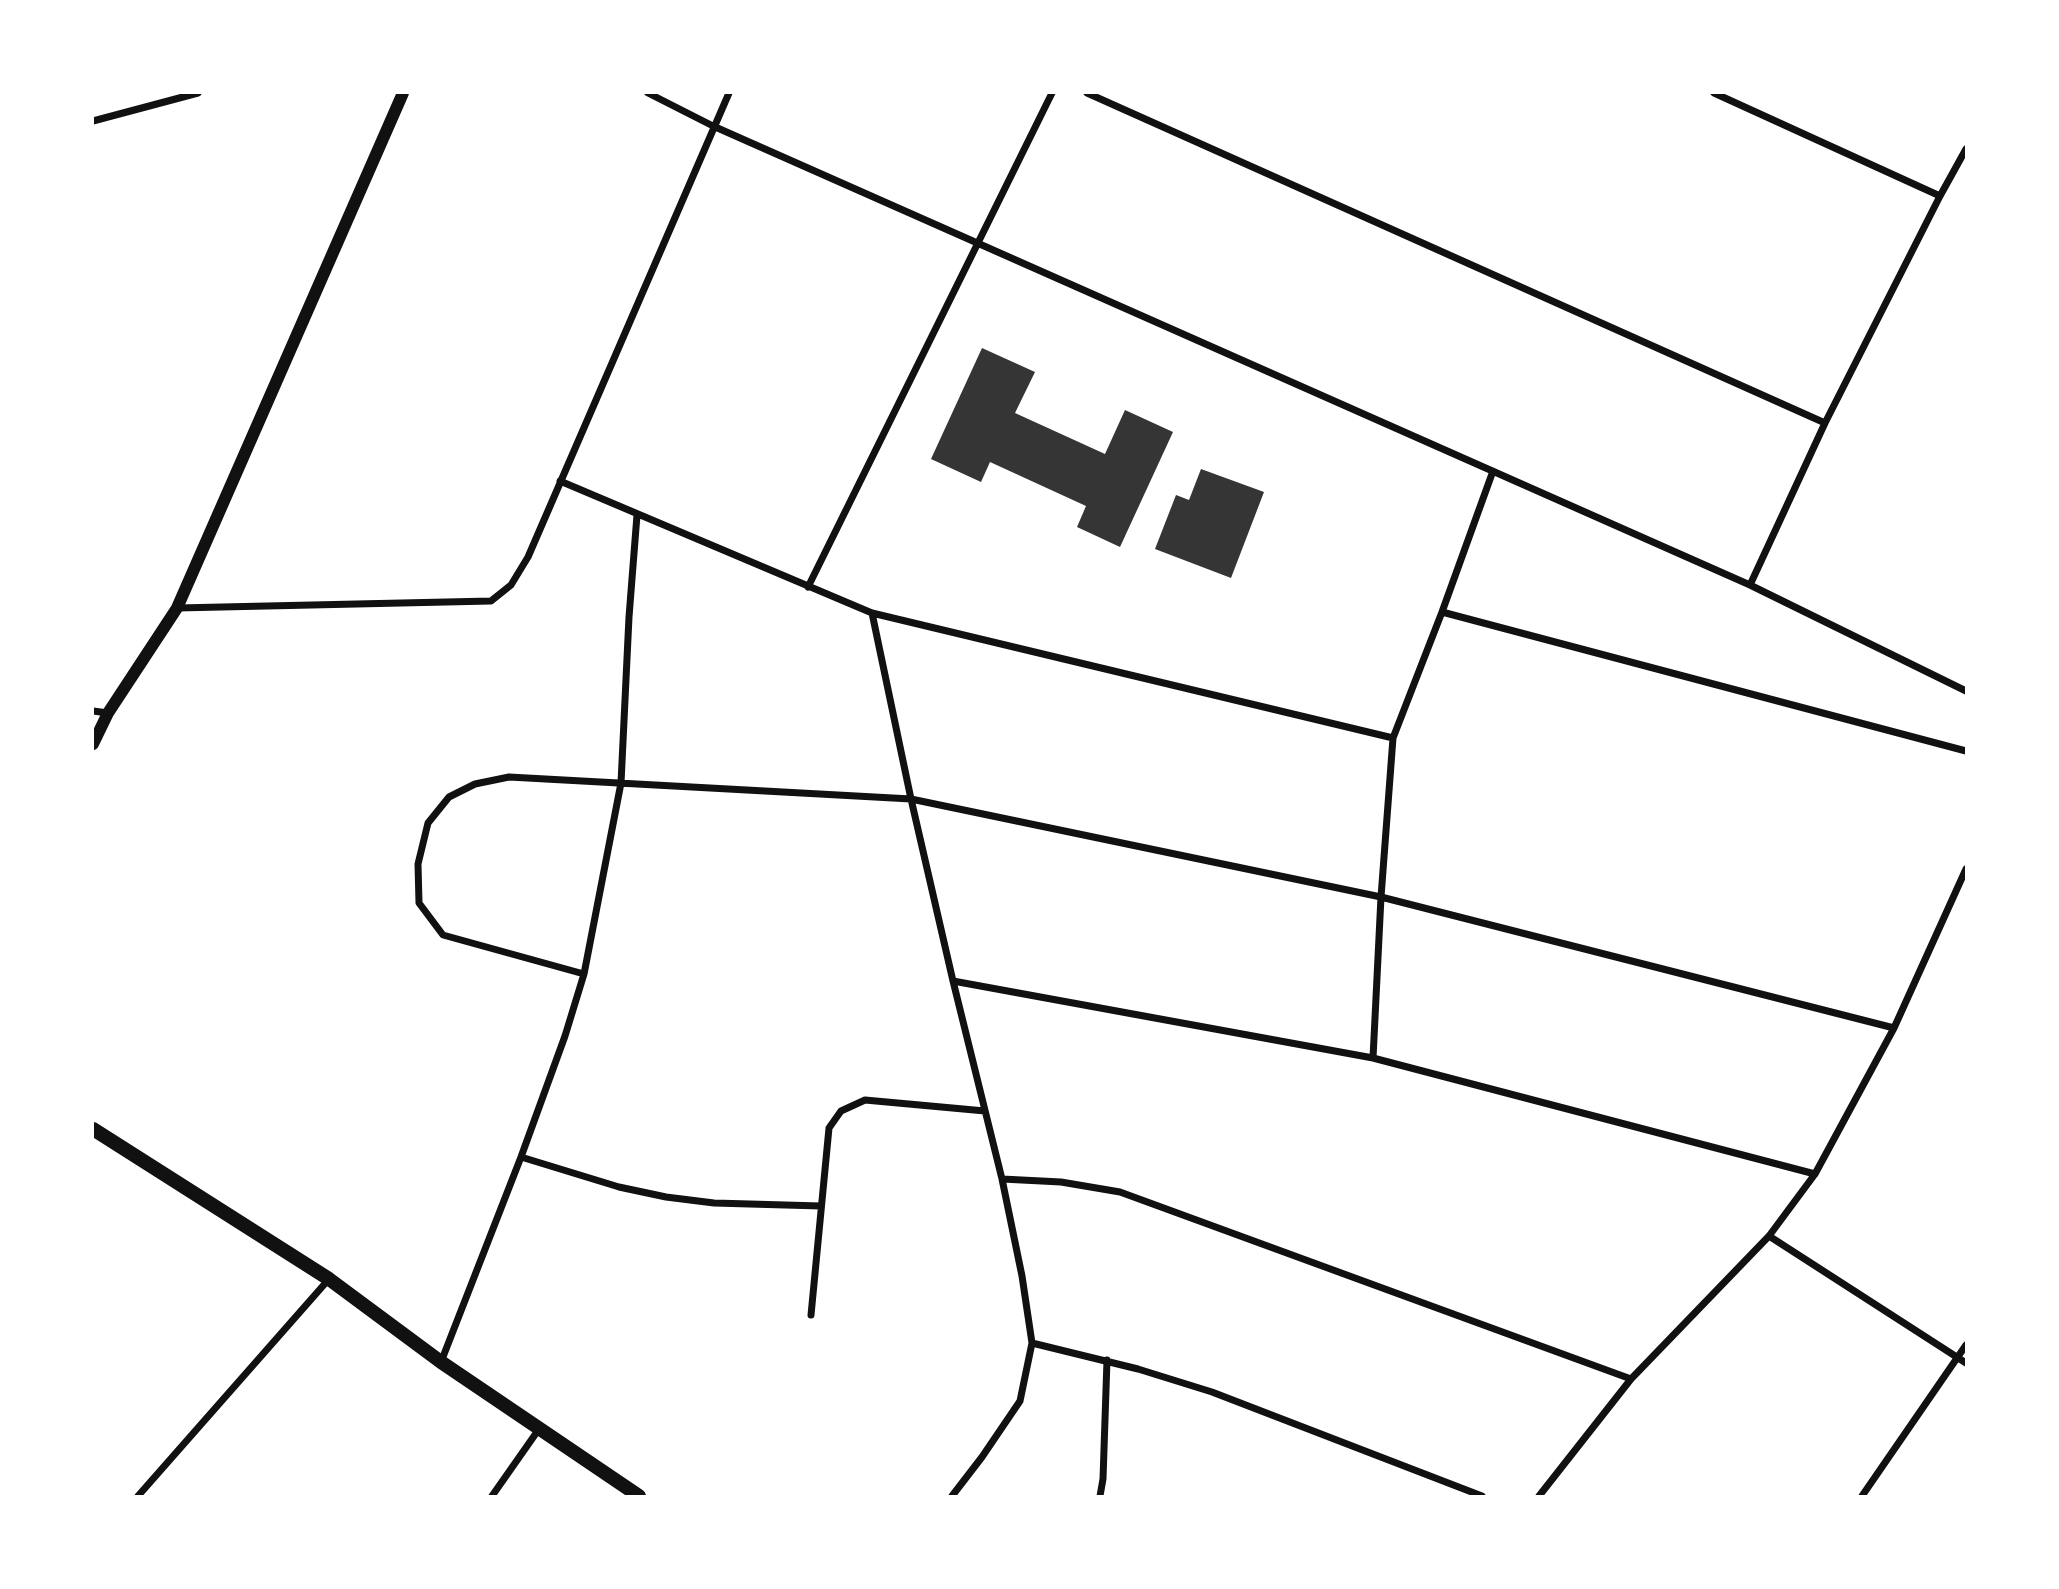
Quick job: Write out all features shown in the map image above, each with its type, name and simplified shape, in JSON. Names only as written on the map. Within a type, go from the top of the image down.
[{"type":"main road","points":[[93,1129],[330,1279],[441,1362],[639,1496]]},
{"type":"street","points":[[93,121],[198,93]]},
{"type":"street","points":[[93,744],[108,713],[177,608],[403,93]]},
{"type":"street","points":[[648,93],[713,126],[1750,585],[1966,691]]},
{"type":"street","points":[[177,608],[491,601],[512,585],[528,556],[729,93]]},
{"type":"street","points":[[808,587],[1052,93]]},
{"type":"street","points":[[1087,93],[1825,423]]},
{"type":"street","points":[[1714,93],[1940,196]]},
{"type":"street","points":[[1750,585],[1825,423],[1966,149]]},
{"type":"street","points":[[1373,1058],[1392,738],[1442,612],[1493,471]]},
{"type":"street","points":[[560,481],[872,613],[1392,738]]},
{"type":"street","points":[[441,1362],[521,1157],[565,1036],[584,974],[621,783],[637,515]]},
{"type":"street","points":[[1442,612],[1966,751]]},
{"type":"street","points":[[872,613],[911,799],[1002,1179],[1023,1276],[1031,1343],[1020,1401],[953,1496]]},
{"type":"street","points":[[93,711],[108,713]]},
{"type":"street","points":[[584,974],[443,935],[419,903],[418,864],[428,823],[449,797],[475,784],[509,777],[911,799],[1381,897],[1894,1028]]},
{"type":"street","points":[[1539,1496],[1631,1378],[1769,1236],[1815,1174],[1894,1028],[1966,869]]},
{"type":"street","points":[[953,981],[1373,1058],[1815,1174]]},
{"type":"street","points":[[811,1315],[829,1128],[841,1111],[865,1100],[985,1111]]},
{"type":"street","points":[[521,1157],[619,1187],[666,1197],[714,1203],[821,1206]]},
{"type":"street","points":[[1002,1179],[1061,1182],[1120,1192],[1631,1378]]},
{"type":"street","points":[[1769,1236],[1966,1363]]},
{"type":"street","points":[[138,1496],[330,1279]]},
{"type":"street","points":[[1031,1343],[1107,1360],[1212,1392],[1482,1496]]},
{"type":"street","points":[[1862,1496],[1966,1345]]},
{"type":"street","points":[[1100,1496],[1103,1479],[1107,1360]]},
{"type":"street","points":[[492,1496],[539,1428]]},
{"type":"building","points":[[982,348],[1035,372],[1015,413],[1105,454],[1125,410],[1173,432],[1120,547],[1077,527],[1086,506],[990,462],[981,482],[931,459]]},
{"type":"building","points":[[1201,469],[1264,492],[1231,578],[1155,549],[1176,495],[1189,500]]}]
